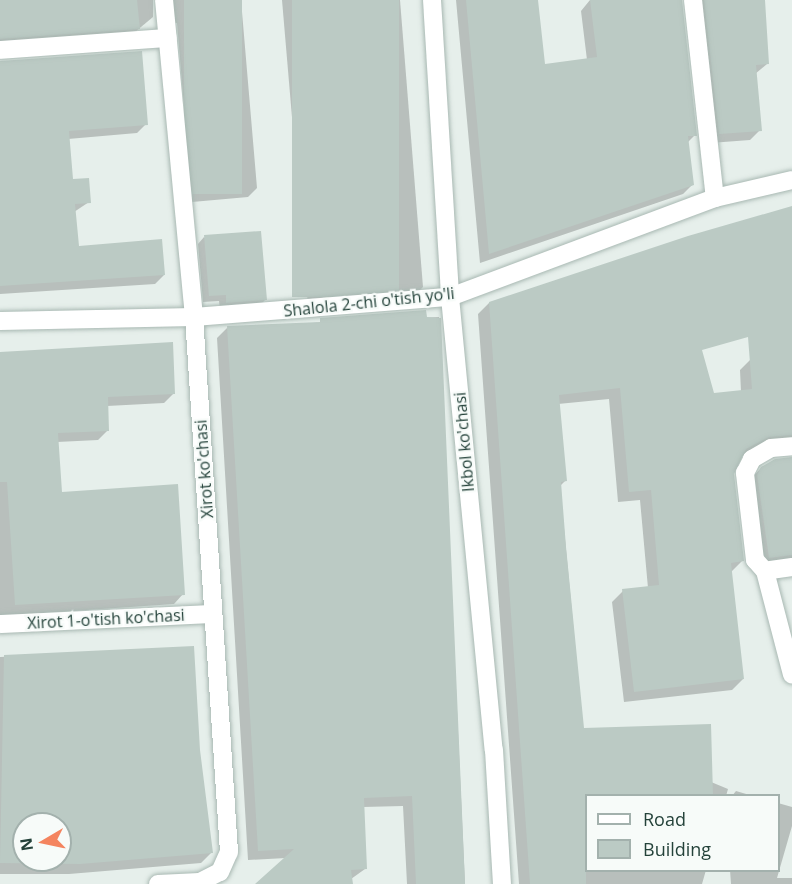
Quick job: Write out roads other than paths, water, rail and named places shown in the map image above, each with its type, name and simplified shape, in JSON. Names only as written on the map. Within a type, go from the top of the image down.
[{"type":"street","name":"Xirot ko'chasi","points":[[158,884],[200,882],[220,872],[229,852],[194,317],[164,0]]},
{"type":"street","name":"Ikbol ko'chasi","points":[[432,0],[450,297],[494,750],[502,884]]},
{"type":"street","points":[[693,0],[715,198]]},
{"type":"street","points":[[0,50],[168,38]]},
{"type":"street","name":"Shalola 2-chi o'tish yo'li","points":[[0,321],[194,317],[450,297],[715,198],[792,180]]},
{"type":"street","points":[[792,446],[771,448],[752,459],[745,473],[755,560],[765,571],[792,675]]},
{"type":"street","points":[[765,571],[792,567]]},
{"type":"street","name":"Xirot 1-o'tish ko'chasi","points":[[0,624],[213,614]]}]
